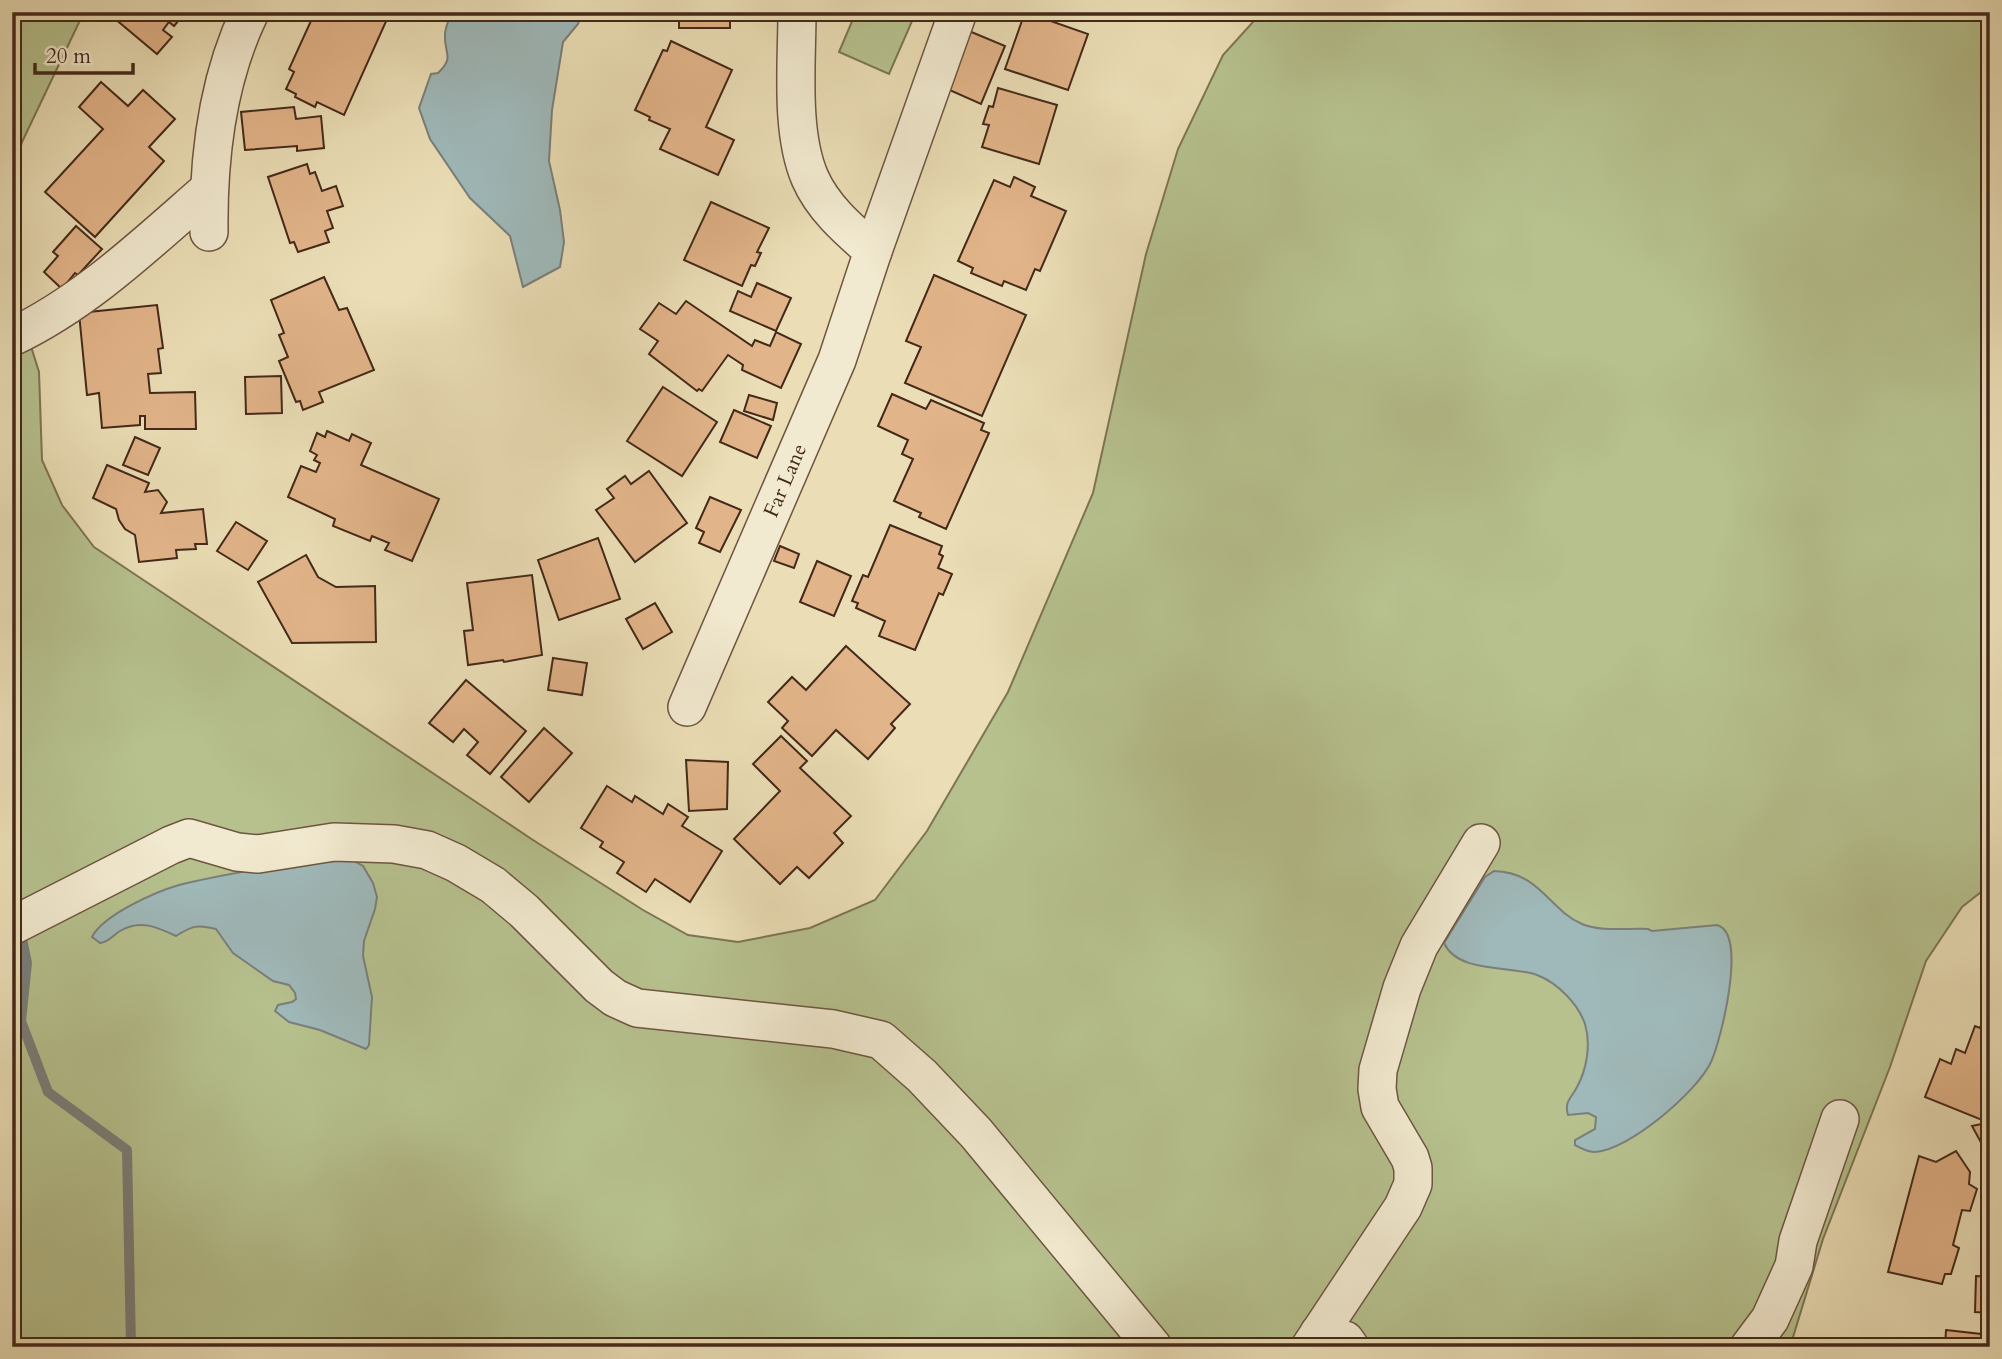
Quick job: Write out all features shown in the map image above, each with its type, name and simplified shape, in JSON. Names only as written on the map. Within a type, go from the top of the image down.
[{"type":"street","points":[[209,232],[208,190],[218,112],[228,68],[250,12]]},
{"type":"street","points":[[797,12],[798,141],[810,179],[828,208],[873,251]]},
{"type":"street","name":"Far Lane","points":[[687,708],[837,360],[958,12]]},
{"type":"street","points":[[12,337],[44,322],[128,260],[208,190]]},
{"type":"street","points":[[12,926],[189,838],[237,852],[258,854],[334,842],[394,844],[427,850],[456,863],[493,886],[524,911],[599,986],[615,998],[637,1008],[833,1029],[881,1040],[922,1076],[976,1133],[1153,1347]]},
{"type":"street","points":[[1326,1342],[1403,1207],[1413,1184],[1410,1158],[1380,1107],[1378,1070],[1402,988],[1419,946],[1481,843]]},
{"type":"street","points":[[1749,1347],[1770,1319],[1794,1266],[1798,1241],[1840,1119]]},
{"type":"green space","points":[[12,12],[84,12],[22,142],[12,177]]},
{"type":"green space","points":[[856,12],[916,12],[889,74],[839,52]]},
{"type":"green space","points":[[1262,12],[1990,12],[1990,885],[1962,907],[1926,961],[1890,1067],[1823,1239],[1790,1347],[12,1347],[12,286],[39,372],[42,460],[62,505],[94,547],[533,840],[643,910],[688,935],[738,942],[810,928],[875,900],[927,831],[1008,692],[1093,493],[1146,254],[1178,149],[1223,55]]},
{"type":"water","points":[[452,12],[583,12],[578,24],[563,42],[552,110],[549,161],[564,242],[560,267],[523,287],[510,236],[470,198],[430,139],[419,108],[431,74],[438,73],[446,63],[445,32]]},
{"type":"water","points":[[334,856],[363,866],[373,883],[377,897],[364,941],[363,956],[372,997],[369,1045],[366,1049],[320,1030],[289,1022],[275,1011],[278,1005],[296,999],[295,993],[289,985],[273,981],[233,953],[216,929],[195,927],[176,936],[155,927],[135,925],[100,943],[92,937],[118,913],[169,888],[218,876]]},
{"type":"water","points":[[1494,871],[1523,878],[1571,918],[1589,926],[1652,931],[1717,925],[1726,932],[1731,947],[1729,988],[1721,1032],[1711,1062],[1692,1088],[1660,1118],[1643,1131],[1609,1149],[1592,1152],[1575,1145],[1575,1140],[1595,1129],[1596,1117],[1588,1113],[1568,1115],[1567,1106],[1583,1072],[1588,1048],[1585,1024],[1572,1002],[1560,989],[1537,975],[1461,960],[1451,953],[1444,943],[1485,877]]},
{"type":"building","points":[[118,12],[176,12],[174,15],[179,20],[174,26],[169,22],[163,30],[172,37],[157,54],[114,18]]},
{"type":"building","points":[[315,12],[378,12],[388,17],[344,115],[317,102],[315,107],[286,89],[294,72],[289,69]]},
{"type":"building","points":[[679,12],[730,12],[730,28],[679,28]]},
{"type":"building","points":[[1025,12],[1088,34],[1068,90],[1005,69]]},
{"type":"building","points":[[969,31],[1005,46],[981,104],[945,88]]},
{"type":"building","points":[[671,41],[732,70],[706,127],[734,140],[718,175],[660,149],[670,129],[649,120],[650,117],[635,110],[663,50],[667,51]]},
{"type":"building","points":[[101,82],[128,106],[143,90],[175,119],[149,147],[164,161],[95,237],[45,192],[103,129],[79,107]]},
{"type":"building","points":[[998,88],[1057,105],[1039,164],[982,147],[989,125],[983,124],[989,106],[993,107]]},
{"type":"building","points":[[294,107],[296,119],[321,116],[324,148],[297,151],[297,146],[245,150],[241,112]]},
{"type":"building","points":[[307,164],[310,174],[315,172],[322,191],[336,186],[343,206],[327,211],[333,228],[325,231],[329,242],[298,252],[294,242],[290,243],[268,177]]},
{"type":"building","points":[[1014,177],[1035,187],[1031,196],[1066,211],[1040,271],[1035,269],[1026,290],[1004,281],[1002,286],[971,273],[973,268],[958,261],[994,180],[1010,187]]},
{"type":"building","points":[[711,202],[769,228],[757,252],[761,253],[755,266],[751,265],[742,286],[684,260]]},
{"type":"building","points":[[76,226],[102,249],[78,275],[75,273],[62,289],[44,272],[58,256],[53,252]]},
{"type":"building","points":[[934,275],[1026,315],[982,416],[905,383],[921,347],[906,341]]},
{"type":"building","points":[[324,277],[339,310],[347,308],[374,370],[319,392],[323,402],[303,410],[300,401],[296,402],[279,361],[288,357],[279,335],[284,333],[271,300]]},
{"type":"building","points":[[757,283],[791,298],[776,331],[730,311],[738,291],[751,297]]},
{"type":"building","points":[[686,301],[752,346],[755,340],[770,346],[776,332],[801,344],[781,388],[742,370],[743,365],[728,355],[702,391],[697,391],[649,354],[658,341],[640,329],[659,303],[676,314]]},
{"type":"building","points":[[157,305],[163,348],[158,349],[161,373],[148,374],[150,393],[195,392],[196,429],[145,429],[145,416],[140,416],[140,425],[102,428],[99,393],[87,395],[79,313]]},
{"type":"building","points":[[281,376],[282,413],[246,414],[245,377]]},
{"type":"building","points":[[663,387],[717,422],[682,476],[627,441]]},
{"type":"building","points":[[892,394],[926,409],[931,400],[984,423],[981,430],[989,433],[946,529],[919,517],[921,513],[894,501],[913,459],[902,454],[908,440],[878,426]]},
{"type":"building","points":[[749,395],[777,403],[773,420],[744,411]]},
{"type":"building","points":[[734,410],[771,426],[757,458],[720,442]]},
{"type":"building","points":[[327,431],[349,441],[352,434],[371,443],[361,465],[439,499],[412,561],[385,550],[389,543],[372,536],[370,541],[333,526],[335,519],[288,497],[301,466],[316,472],[320,463],[314,460],[317,455],[310,451],[317,433],[325,437]]},
{"type":"building","points":[[135,437],[160,448],[148,475],[123,465]]},
{"type":"building","points":[[107,465],[149,483],[145,492],[158,490],[167,502],[161,513],[203,509],[207,544],[195,544],[196,549],[176,550],[177,558],[139,562],[135,535],[125,529],[116,509],[93,498]]},
{"type":"building","points":[[649,471],[687,523],[635,562],[596,510],[614,498],[607,489],[625,476],[631,484]]},
{"type":"building","points":[[710,497],[741,510],[720,552],[699,543],[704,532],[696,528]]},
{"type":"building","points":[[236,522],[267,541],[248,570],[217,551]]},
{"type":"building","points":[[890,525],[942,546],[939,554],[943,556],[938,568],[952,574],[943,595],[939,593],[915,650],[879,636],[885,621],[856,608],[858,603],[852,601],[863,575],[868,577]]},
{"type":"building","points":[[598,538],[620,599],[559,620],[538,560]]},
{"type":"building","points":[[780,546],[799,554],[794,568],[774,561]]},
{"type":"building","points":[[306,555],[318,577],[336,587],[375,586],[376,642],[292,643],[258,582]]},
{"type":"building","points":[[817,561],[851,576],[834,616],[800,602]]},
{"type":"building","points":[[532,575],[542,655],[468,665],[464,631],[473,630],[467,583]]},
{"type":"building","points":[[655,603],[672,632],[643,649],[626,619]]},
{"type":"building","points":[[846,646],[910,704],[891,724],[895,728],[868,759],[836,730],[812,756],[782,728],[788,721],[768,702],[792,677],[806,690]]},
{"type":"building","points":[[553,658],[587,663],[582,695],[548,690]]},
{"type":"building","points":[[466,680],[526,731],[490,774],[467,755],[478,742],[464,729],[453,742],[429,723]]},
{"type":"building","points":[[544,728],[572,753],[529,802],[501,777]]},
{"type":"building","points":[[781,736],[807,761],[800,768],[851,816],[834,833],[843,843],[809,878],[797,867],[780,884],[734,839],[780,791],[753,764]]},
{"type":"building","points":[[686,760],[728,762],[727,809],[689,811]]},
{"type":"building","points":[[607,786],[632,802],[635,796],[663,814],[668,804],[688,817],[682,826],[722,851],[690,902],[655,879],[646,892],[617,873],[624,862],[600,847],[603,842],[581,828]]},
{"type":"building","points":[[1985,1014],[1990,1015],[1990,1114],[1987,1122],[1925,1097],[1940,1059],[1951,1064],[1956,1049],[1965,1053],[1975,1026],[1980,1028]]},
{"type":"building","points":[[1986,1123],[1990,1128],[1990,1159],[1972,1126]]},
{"type":"building","points":[[1956,1151],[1970,1172],[1969,1184],[1977,1189],[1970,1211],[1962,1210],[1953,1245],[1959,1248],[1951,1274],[1945,1274],[1942,1284],[1888,1272],[1919,1156],[1936,1162]]},
{"type":"building","points":[[1976,1276],[1990,1277],[1990,1313],[1975,1312]]},
{"type":"building","points":[[1946,1330],[1990,1335],[1990,1347],[1945,1347]]},
{"type":"waterway","points":[[22,939],[27,963],[21,1021],[48,1092],[127,1150],[131,1347]]}]
